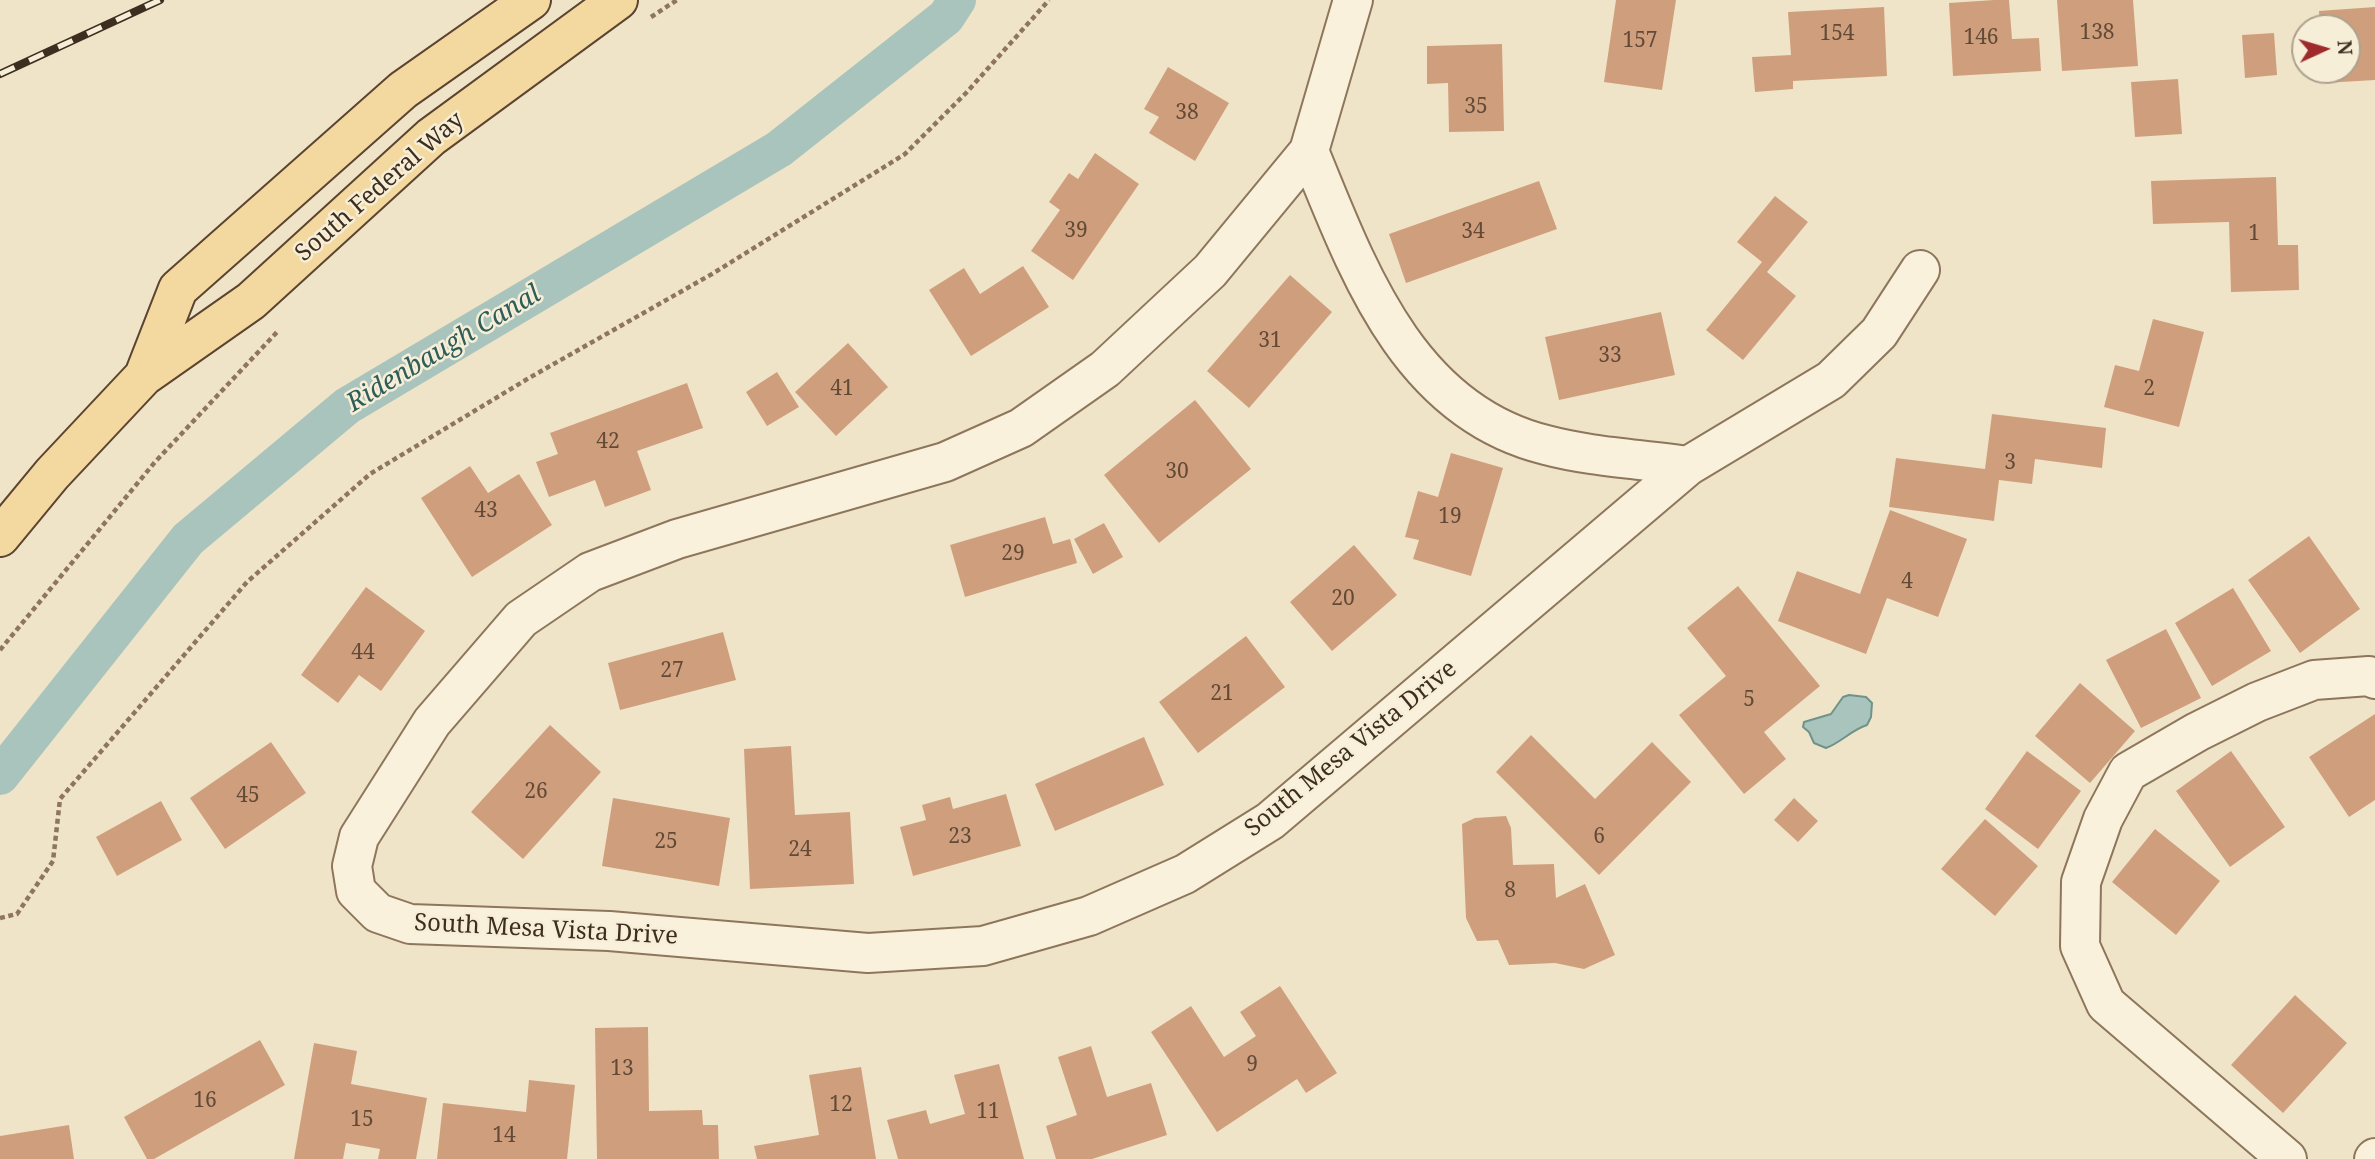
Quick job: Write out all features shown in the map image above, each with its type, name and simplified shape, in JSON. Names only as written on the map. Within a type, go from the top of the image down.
[{"type":"main road","name":"South Federal Way","points":[[144,376],[178,289],[403,90],[531,0]]},
{"type":"main road","name":"South Federal Way","points":[[0,537],[52,474],[144,376],[251,301],[431,137],[629,12]]},
{"type":"street","name":"South Mesa Vista Drive","points":[[1353,0],[1309,151],[1210,271],[1105,369],[1021,428],[945,462],[677,539],[590,572],[521,619],[432,722],[359,837],[352,866],[356,891],[377,913],[411,924],[609,931],[869,953],[983,946],[1089,916],[1185,874],[1270,821],[1688,466],[1831,380],[1879,333],[1920,270]]},
{"type":"street","points":[[1309,151],[1360,275],[1405,350],[1457,402],[1505,432],[1546,446],[1688,466]]},
{"type":"street","points":[[2287,1159],[2106,1004],[2080,946],[2081,881],[2103,819],[2128,772],[2256,702],[2314,680],[2369,676],[2375,679]]},
{"type":"path","points":[[629,12],[677,0]]},
{"type":"path","points":[[0,918],[17,914],[53,861],[61,799],[247,582],[370,474],[529,378],[712,274],[905,154],[966,93],[1049,0]]},
{"type":"path","points":[[0,650],[155,463],[288,321]]},
{"type":"water","points":[[1843,697],[1866,697],[1872,703],[1871,717],[1867,725],[1826,748],[1814,743],[1809,732],[1803,727],[1804,722],[1831,714]]},
{"type":"building","points":[[1616,0],[1676,0],[1662,90],[1604,82]]},
{"type":"building","points":[[2009,0],[2012,39],[2039,38],[2041,71],[1953,76],[1949,3]]},
{"type":"building","points":[[2057,0],[2133,0],[2138,66],[2062,71]]},
{"type":"building","points":[[1884,7],[1887,76],[1793,81],[1793,89],[1755,92],[1752,57],[1791,55],[1788,12]]},
{"type":"building","points":[[2375,7],[2375,80],[2361,81],[2361,14],[2319,14],[2319,11]]},
{"type":"building","points":[[2274,33],[2277,75],[2245,78],[2242,35]]},
{"type":"building","points":[[1502,44],[1504,131],[1449,132],[1448,83],[1427,84],[1427,46]]},
{"type":"building","points":[[1168,67],[1229,103],[1195,161],[1149,133],[1159,117],[1144,109]]},
{"type":"building","points":[[2178,79],[2182,134],[2135,137],[2131,82]]},
{"type":"building","points":[[1095,153],[1139,184],[1073,280],[1031,251],[1060,210],[1049,202],[1069,173],[1078,179]]},
{"type":"building","points":[[2276,177],[2278,245],[2298,245],[2299,290],[2231,292],[2229,222],[2153,224],[2151,181]]},
{"type":"building","points":[[1539,181],[1557,229],[1406,283],[1389,234]]},
{"type":"building","points":[[1775,196],[1808,222],[1767,272],[1796,296],[1743,360],[1706,330],[1762,262],[1737,242]]},
{"type":"building","points":[[1023,266],[1049,307],[971,356],[929,290],[964,268],[980,294]]},
{"type":"building","points":[[1290,275],[1332,312],[1249,408],[1207,371]]},
{"type":"building","points":[[1661,312],[1675,375],[1559,400],[1545,337]]},
{"type":"building","points":[[2153,319],[2204,332],[2179,427],[2104,407],[2115,365],[2139,371]]},
{"type":"building","points":[[848,343],[888,387],[836,436],[795,392]]},
{"type":"building","points":[[777,372],[799,407],[767,426],[746,392]]},
{"type":"building","points":[[687,383],[703,428],[637,451],[651,490],[605,507],[595,480],[549,497],[536,462],[558,454],[550,433]]},
{"type":"building","points":[[1195,400],[1251,469],[1159,543],[1104,475]]},
{"type":"building","points":[[1992,414],[2106,428],[2102,468],[2035,459],[2032,484],[1999,480],[1994,521],[1889,507],[1896,458],[1985,469]]},
{"type":"building","points":[[1451,453],[1503,468],[1471,576],[1413,559],[1419,540],[1405,537],[1418,491],[1438,497]]},
{"type":"building","points":[[470,466],[488,493],[519,474],[552,525],[472,577],[421,498]]},
{"type":"building","points":[[1890,510],[1967,539],[1938,617],[1887,598],[1866,654],[1778,621],[1797,571],[1860,594]]},
{"type":"building","points":[[1045,517],[1053,544],[1070,539],[1077,563],[965,597],[950,545]]},
{"type":"building","points":[[1104,523],[1123,557],[1093,574],[1074,539]]},
{"type":"building","points":[[2309,536],[2360,609],[2300,653],[2248,580]]},
{"type":"building","points":[[1354,545],[1397,595],[1332,651],[1290,602]]},
{"type":"building","points":[[1738,586],[1820,686],[1764,732],[1786,759],[1744,794],[1679,715],[1726,676],[1687,628]]},
{"type":"building","points":[[366,587],[425,631],[381,691],[359,675],[338,703],[301,675]]},
{"type":"building","points":[[2233,588],[2271,651],[2212,686],[2175,623]]},
{"type":"building","points":[[2166,629],[2201,698],[2141,728],[2106,660]]},
{"type":"building","points":[[723,632],[736,680],[620,710],[608,663]]},
{"type":"building","points":[[1246,636],[1285,687],[1198,753],[1159,702]]},
{"type":"building","points":[[2080,683],[2135,731],[2090,783],[2035,736]]},
{"type":"building","points":[[2375,714],[2375,800],[2349,817],[2309,757]]},
{"type":"building","points":[[550,725],[601,772],[523,859],[471,812]]},
{"type":"building","points":[[1531,735],[1595,799],[1652,742],[1691,782],[1599,875],[1496,772]]},
{"type":"building","points":[[1144,737],[1164,785],[1055,831],[1035,784]]},
{"type":"building","points":[[271,742],[306,793],[225,849],[190,798]]},
{"type":"building","points":[[791,746],[795,815],[850,812],[854,884],[750,889],[744,749]]},
{"type":"building","points":[[2027,751],[2081,791],[2038,849],[1985,809]]},
{"type":"building","points":[[2231,751],[2285,827],[2230,867],[2176,791]]},
{"type":"building","points":[[1006,794],[1021,846],[913,876],[900,827],[926,820],[922,805],[950,797],[953,809]]},
{"type":"building","points":[[613,798],[730,818],[719,886],[602,866]]},
{"type":"building","points":[[1794,798],[1818,821],[1798,842],[1774,820]]},
{"type":"building","points":[[161,801],[182,840],[117,876],[96,837]]},
{"type":"building","points":[[1506,816],[1511,828],[1513,865],[1554,864],[1556,898],[1585,884],[1615,955],[1584,969],[1555,963],[1509,965],[1498,940],[1477,941],[1466,918],[1462,824],[1475,818]]},
{"type":"building","points":[[1985,819],[2038,866],[1995,916],[1941,869]]},
{"type":"building","points":[[2155,829],[2220,881],[2176,935],[2112,882]]},
{"type":"building","points":[[1280,986],[1337,1073],[1306,1093],[1297,1079],[1217,1132],[1151,1032],[1191,1006],[1224,1057],[1256,1036],[1240,1012]]},
{"type":"building","points":[[2295,995],[2347,1043],[2283,1113],[2231,1065]]},
{"type":"building","points":[[648,1027],[649,1111],[702,1110],[703,1125],[718,1125],[719,1159],[597,1159],[595,1028]]},
{"type":"building","points":[[260,1040],[285,1085],[154,1159],[147,1159],[124,1117]]},
{"type":"building","points":[[314,1043],[357,1051],[351,1084],[427,1098],[416,1159],[378,1159],[380,1149],[346,1143],[343,1159],[294,1159]]},
{"type":"building","points":[[1091,1046],[1107,1097],[1151,1083],[1167,1135],[1092,1159],[1056,1159],[1046,1126],[1077,1115],[1058,1057]]},
{"type":"building","points":[[999,1064],[1024,1159],[898,1159],[887,1120],[926,1110],[930,1124],[965,1114],[954,1075]]},
{"type":"building","points":[[861,1067],[876,1159],[757,1159],[754,1146],[819,1135],[809,1075]]},
{"type":"building","points":[[529,1080],[575,1085],[567,1159],[437,1159],[443,1103],[526,1112]]},
{"type":"building","points":[[69,1125],[74,1159],[0,1159],[0,1136]]},
{"type":"waterway","name":"Ridenbaugh Canal","points":[[0,776],[188,539],[347,406],[779,149],[946,17],[957,0]]},
{"type":"railway","points":[[0,74],[160,0]]}]
